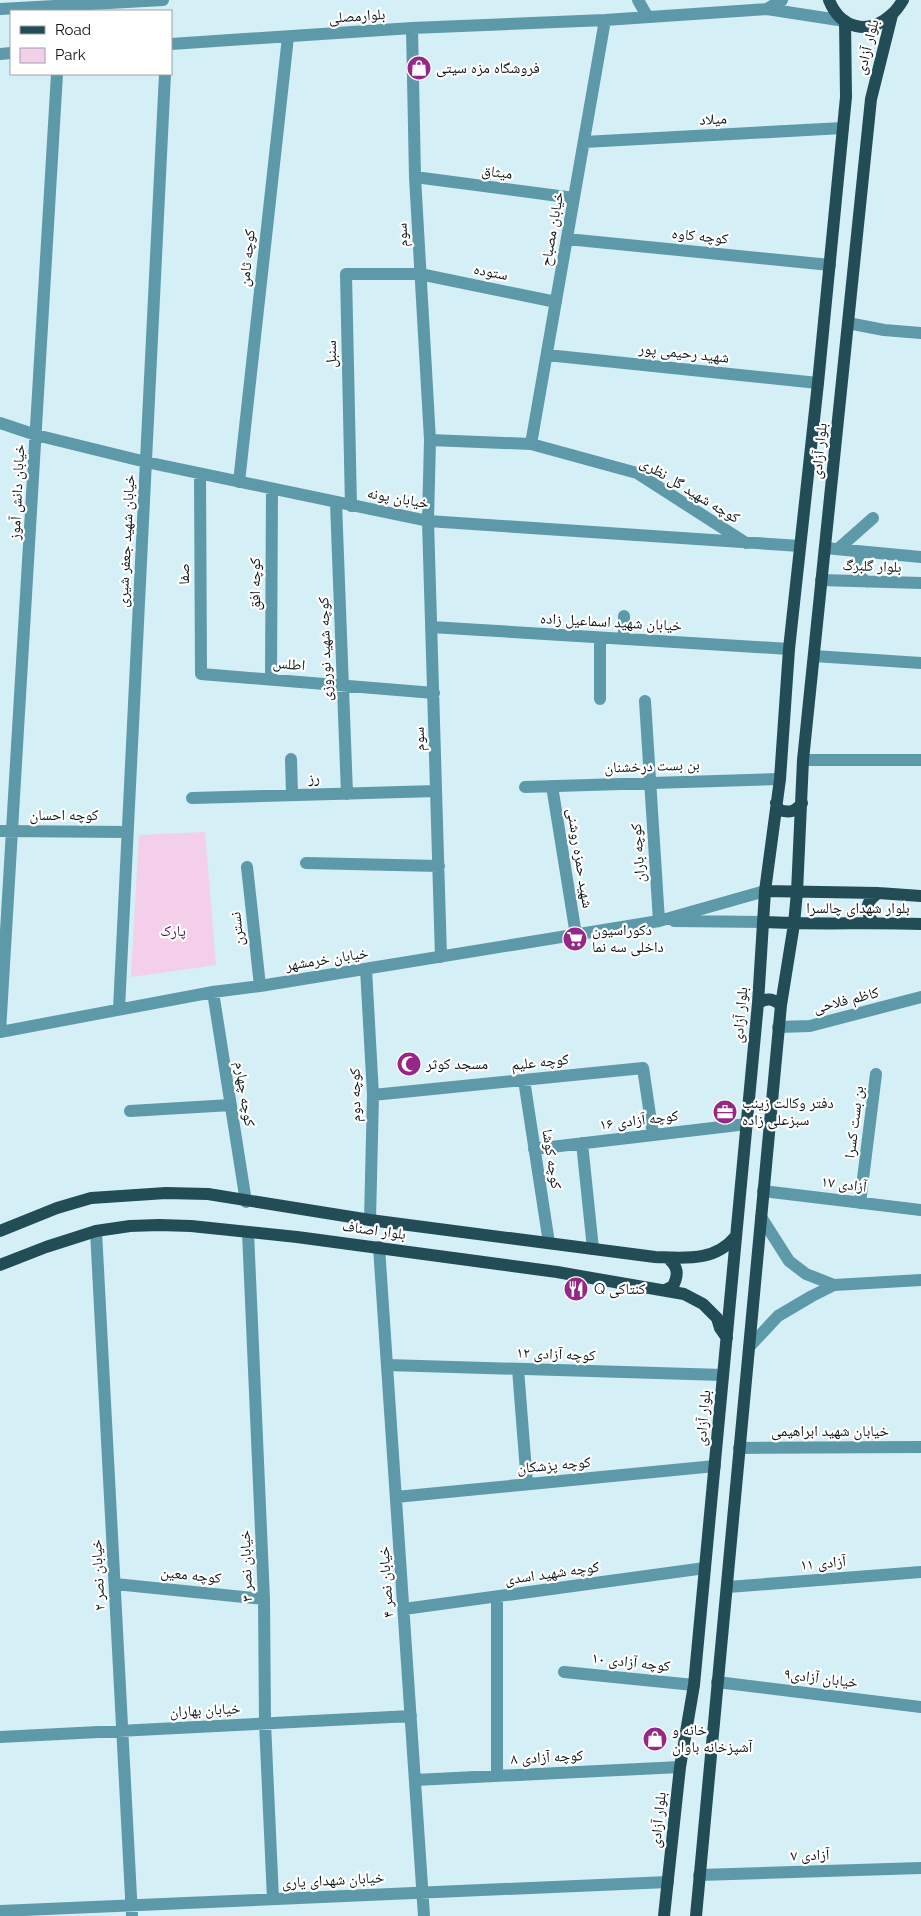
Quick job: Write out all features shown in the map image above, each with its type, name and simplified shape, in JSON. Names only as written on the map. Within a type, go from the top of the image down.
[{"type":"main road","points":[[829,0],[832,7],[845,22],[859,28],[876,26],[892,15],[903,0]]},
{"type":"main road","name":"بلوار آزادی","points":[[794,924],[803,760],[872,99],[892,15]]},
{"type":"main road","name":"بلوار آزادی","points":[[664,1916],[680,1767],[694,1685],[758,1003],[766,891],[780,778],[788,649],[830,265],[846,97],[845,22]]},
{"type":"main road","points":[[776,803],[779,810],[788,812],[796,810],[802,803]]},
{"type":"main road","name":"بلوار شهدای چالسرا","points":[[766,891],[878,893],[921,896]]},
{"type":"main road","points":[[873,922],[867,913],[866,906],[870,899],[878,893]]},
{"type":"main road","name":"بلوار شهدای چالسرا","points":[[764,922],[794,924],[873,922],[921,924]]},
{"type":"main road","points":[[696,1916],[717,1682],[728,1587],[778,1027],[794,924]]},
{"type":"main road","points":[[758,1003],[766,999],[774,999],[781,1004]]},
{"type":"main road","name":"بلوار اصناف","points":[[0,1231],[57,1208],[91,1198],[166,1193],[208,1194],[246,1202],[370,1220],[668,1258],[713,1254],[728,1245],[736,1236]]},
{"type":"main road","name":"بلوار اصناف","points":[[0,1265],[46,1247],[96,1232],[159,1224],[248,1232],[379,1247],[558,1272],[684,1294],[703,1304],[717,1318],[720,1328],[727,1338]]},
{"type":"main road","points":[[665,1290],[673,1286],[678,1276],[676,1264],[668,1258]]},
{"type":"street","points":[[0,9],[57,3],[163,0]]},
{"type":"street","points":[[638,0],[648,16]]},
{"type":"street","points":[[766,9],[782,0]]},
{"type":"street","name":"بلوارمصلی","points":[[172,44],[288,38],[412,28],[605,20],[766,9],[845,22]]},
{"type":"street","name":"خیابان مصباح","points":[[532,444],[605,20]]},
{"type":"street","name":"سوم","points":[[412,28],[415,178],[430,440]]},
{"type":"street","name":"کوچه ثامن","points":[[239,482],[288,38]]},
{"type":"street","name":"خیابان دانش آموز","points":[[0,1032],[6,831],[36,435],[57,75]]},
{"type":"street","name":"خیابان شهید جعفر شیری","points":[[119,1009],[165,75]]},
{"type":"street","name":"میلاد","points":[[584,142],[843,128]]},
{"type":"street","name":"میثاق","points":[[415,178],[574,198]]},
{"type":"street","name":"کوچه کاوه","points":[[567,239],[830,265]]},
{"type":"street","name":"سنبل","points":[[351,506],[346,274],[420,274]]},
{"type":"street","name":"ستوده","points":[[420,274],[556,302]]},
{"type":"street","points":[[848,323],[884,330],[921,333]]},
{"type":"street","name":"شهید رحیمی پور","points":[[547,355],[818,383]]},
{"type":"street","name":"خیابان پونه","points":[[0,422],[36,435],[146,462],[272,490],[428,521],[800,546]]},
{"type":"street","points":[[428,521],[430,440]]},
{"type":"street","name":"کوچه شهید گل نظری","points":[[430,440],[532,444],[637,474],[746,543]]},
{"type":"street","name":"صفا","points":[[200,474],[201,674]]},
{"type":"street","name":"کوچه افق","points":[[271,679],[272,490]]},
{"type":"street","name":"کوچه شهید نوروزی","points":[[336,503],[347,794]]},
{"type":"street","points":[[838,550],[873,518]]},
{"type":"street","name":"سوم","points":[[428,521],[441,956]]},
{"type":"street","name":"بلوار گلبرگ","points":[[825,548],[921,557]]},
{"type":"street","points":[[862,552],[855,562],[855,570],[858,577],[867,582]]},
{"type":"street","name":"بلوار گلبرگ","points":[[821,580],[921,583]]},
{"type":"street","points":[[624,616],[624,639]]},
{"type":"street","name":"خیابان شهید اسماعیل زاده","points":[[431,627],[788,649]]},
{"type":"street","points":[[600,638],[600,699]]},
{"type":"street","points":[[814,656],[921,663]]},
{"type":"street","name":"اطلس","points":[[201,674],[434,693]]},
{"type":"street","name":"کوچه باران","points":[[645,700],[659,921]]},
{"type":"street","points":[[291,759],[292,795]]},
{"type":"street","points":[[803,760],[921,760]]},
{"type":"street","name":"بن بست درخشنان","points":[[525,787],[780,778]]},
{"type":"street","name":"شهید حمزه روشنی","points":[[552,786],[576,934]]},
{"type":"street","name":"رز","points":[[192,798],[436,791]]},
{"type":"street","name":"کوچه احسان","points":[[6,831],[127,832]]},
{"type":"street","points":[[306,863],[439,866]]},
{"type":"street","name":"نسترن","points":[[247,867],[260,986]]},
{"type":"street","name":"خیابان خرمشهر","points":[[0,1032],[212,992],[260,986],[659,921],[766,891]]},
{"type":"street","name":"خیابان خرمشهر","points":[[659,921],[764,922]]},
{"type":"street","name":"کوچه دوم","points":[[366,969],[372,1095],[370,1220]]},
{"type":"street","name":"کوچه چهارم","points":[[212,992],[246,1202]]},
{"type":"street","name":"کاظم فلاحی","points":[[778,1027],[810,1026],[921,998]]},
{"type":"street","name":"کوچه علیم","points":[[372,1095],[643,1068],[653,1134]]},
{"type":"street","name":"بن بست کسرا","points":[[860,1203],[876,1074]]},
{"type":"street","name":"کوچه کوشا","points":[[524,1080],[549,1243]]},
{"type":"street","points":[[130,1112],[231,1105]]},
{"type":"street","name":"کوچه آزادی ۱۶","points":[[534,1149],[747,1124]]},
{"type":"street","points":[[582,1143],[593,1249]]},
{"type":"street","name":"آزادی ۱۷","points":[[763,1191],[921,1210]]},
{"type":"street","points":[[761,1218],[789,1261],[806,1274],[834,1285]]},
{"type":"street","name":"خیابان نصر ۲","points":[[96,1232],[132,1911]]},
{"type":"street","name":"خیابان نصر ۳","points":[[248,1232],[264,1599],[265,1723],[272,1899]]},
{"type":"street","name":"خیابان نصر ۴","points":[[379,1247],[424,1916]]},
{"type":"street","points":[[748,1347],[778,1316],[834,1285],[921,1280]]},
{"type":"street","name":"کوچه آزادی ۱۲","points":[[387,1365],[723,1375]]},
{"type":"street","points":[[518,1369],[527,1484]]},
{"type":"street","name":"خیابان شهید ابراهیمی","points":[[739,1448],[921,1447]]},
{"type":"street","name":"کوچه پزشکان","points":[[396,1497],[715,1466]]},
{"type":"street","name":"کوچه شهید اسدی","points":[[404,1610],[705,1568]]},
{"type":"street","name":"آزادی ۱۱","points":[[728,1587],[921,1572]]},
{"type":"street","name":"کوچه معین","points":[[115,1584],[264,1599]]},
{"type":"street","points":[[497,1597],[497,1776]]},
{"type":"street","name":"کوچه آزادی ۱۰","points":[[564,1672],[694,1685]]},
{"type":"street","name":"خیابان آزادی۹","points":[[717,1682],[921,1707]]},
{"type":"street","name":"خیابان بهاران","points":[[0,1737],[411,1716]]},
{"type":"street","name":"کوچه آزادی ۸","points":[[415,1780],[680,1767]]},
{"type":"street","name":"آزادی ۷","points":[[699,1875],[921,1868]]},
{"type":"street","name":"خیابان شهدای یاری","points":[[0,1911],[132,1911],[272,1899],[668,1882]]},
{"type":"green space","name":"پارک","points":[[205,832],[216,965],[131,977],[139,835]]},
{"type":"place","name":"فروشگاه مزه سیتی","points":[[419,68]]},
{"type":"place","name":"دکوراسیون داخلی سه نما","points":[[575,939]]},
{"type":"place","name":"مسجد کوثر","points":[[409,1064]]},
{"type":"place","name":"دفتر وکالت زینب سبزعلی زاده","points":[[725,1112]]},
{"type":"place","name":"Q کنتاکی","points":[[576,1289]]},
{"type":"place","name":"خانه و آشپزخانه باوان","points":[[655,1739]]}]
